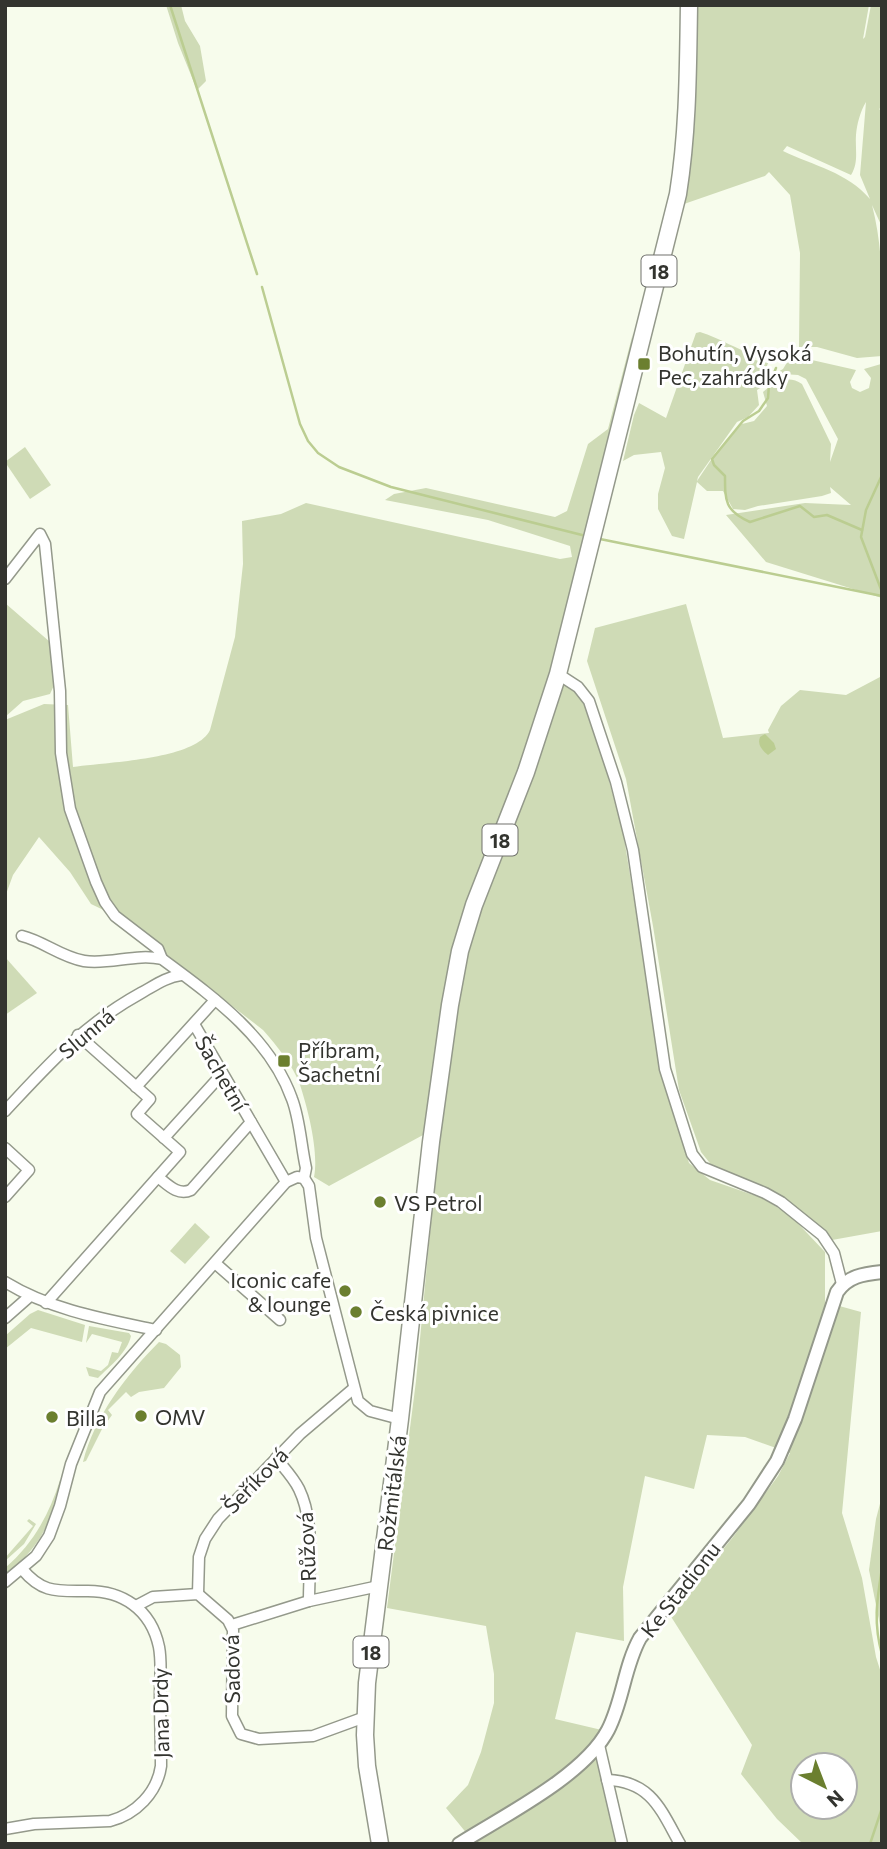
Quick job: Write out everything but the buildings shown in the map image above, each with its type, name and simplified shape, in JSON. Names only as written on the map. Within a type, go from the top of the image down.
[{"type":"main road","name":"18","points":[[558,674],[678,194],[687,116],[689,5]]},
{"type":"main road","name":"Rožmitálská","points":[[380,1844],[367,1766],[367,1683],[431,1142],[450,1005],[460,951],[474,905],[543,723],[558,674]]},
{"type":"street","name":"Šachetní","points":[[5,579],[40,534],[46,544],[60,691],[61,753],[70,809],[105,902],[116,916],[158,949],[162,959],[251,1032],[277,1066],[293,1100],[316,1238],[353,1389]]},
{"type":"street","points":[[558,674],[578,687],[589,701],[616,782],[633,850],[665,1069],[692,1154],[702,1167],[781,1202],[822,1235],[834,1253],[842,1284],[860,1275],[882,1272]]},
{"type":"street","points":[[22,936],[68,957],[81,960],[100,963],[152,957],[162,959]]},
{"type":"street","name":"Slunná","points":[[5,1111],[78,1035],[111,1010],[164,980],[181,975]]},
{"type":"street","name":"Šachetní","points":[[136,1087],[215,1000]]},
{"type":"street","name":"Šachetní","points":[[194,1024],[286,1182]]},
{"type":"street","points":[[46,1303],[180,1152],[137,1114],[150,1099],[78,1035]]},
{"type":"street","points":[[164,1138],[222,1074]]},
{"type":"street","name":"Šachetní","points":[[158,1177],[177,1191],[185,1193],[251,1122]]},
{"type":"street","points":[[5,1149],[29,1170],[5,1197]]},
{"type":"street","points":[[5,1583],[36,1556],[55,1524],[71,1464],[100,1392],[286,1182],[297,1177],[304,1178]]},
{"type":"street","points":[[215,1263],[280,1320]]},
{"type":"street","points":[[5,1282],[46,1303],[90,1316],[156,1330]]},
{"type":"street","name":"Ke Stadionu","points":[[459,1844],[555,1783],[599,1745],[609,1728],[630,1659],[640,1638],[749,1504],[777,1461],[795,1419],[836,1292],[842,1284]]},
{"type":"street","points":[[5,1318],[30,1296]]},
{"type":"street","points":[[353,1389],[358,1401],[370,1411],[400,1419]]},
{"type":"street","name":"Šeříková","points":[[198,1594],[199,1557],[205,1539],[218,1519],[300,1434],[353,1389]]},
{"type":"street","name":"Růžová","points":[[276,1458],[298,1486],[304,1499],[309,1531],[309,1601]]},
{"type":"street","points":[[22,1569],[39,1586],[50,1590],[112,1592],[136,1606],[153,1597],[198,1594]]},
{"type":"street","points":[[232,1625],[309,1601],[379,1587]]},
{"type":"street","name":"Sadová","points":[[198,1594],[232,1625],[232,1716],[241,1734],[260,1739],[313,1736],[366,1717]]},
{"type":"street","name":"Jana Drdy","points":[[5,1829],[34,1824],[110,1821],[133,1811],[152,1791],[159,1779],[161,1766],[159,1653],[154,1634],[136,1606]]},
{"type":"street","points":[[599,1745],[622,1844]]},
{"type":"street","points":[[607,1780],[622,1780],[644,1790],[660,1809],[680,1844]]},
{"type":"shaded area","points":[[166,5],[181,5],[185,21],[200,46],[206,81],[197,90],[178,43]]},
{"type":"shaded area","points":[[697,5],[869,5],[863,39],[871,5],[882,5],[882,111],[879,108],[882,115],[882,227],[872,205],[881,261],[882,356],[857,358],[817,347],[799,347],[800,253],[790,195],[769,172],[765,176],[684,204],[695,121]],"holes":[[[866,102],[860,175],[870,199],[841,176],[783,151],[787,146],[851,175],[856,161],[857,127]]]},
{"type":"shaded area","points":[[700,332],[756,355],[755,360],[768,363],[763,377],[766,379],[783,369],[791,356],[803,355],[803,358],[856,370],[850,382],[852,388],[860,392],[869,388],[871,378],[864,369],[881,364],[882,598],[766,562],[726,515],[805,503],[851,505],[830,487],[831,493],[822,496],[745,510],[733,509],[723,491],[707,491],[697,482],[684,539],[672,536],[658,509],[658,494],[665,468],[661,452],[634,455],[623,461],[639,403],[666,418],[696,333]],"holes":[[[783,374],[798,375],[806,379],[838,439],[830,462],[831,444],[802,384],[787,379],[777,382],[763,392],[767,406],[754,421],[742,424],[713,457],[697,481],[698,477],[737,422],[748,417],[759,405],[757,390]]]},
{"type":"shaded area","points":[[633,333],[624,390],[555,671],[469,908],[431,1125],[423,1135],[329,1186],[314,1177],[312,1131],[300,1085],[284,1056],[263,1030],[116,916],[91,904],[70,872],[39,837],[13,875],[5,897],[5,720],[44,704],[68,705],[73,767],[169,754],[201,740],[210,730],[235,637],[243,564],[242,521],[281,514],[306,503],[560,559],[572,557],[570,546],[488,520],[385,500],[394,494],[426,488],[555,517],[567,511],[588,444],[608,429]]},
{"type":"shaded area","points":[[25,447],[51,485],[30,499],[5,462]]},
{"type":"shaded area","points":[[5,603],[50,642],[56,681],[50,694],[23,701],[5,717]]},
{"type":"shaded area","points":[[686,604],[723,738],[769,733],[768,730],[781,706],[800,690],[846,695],[880,677],[882,669],[882,1231],[832,1240],[796,1207],[767,1190],[713,1167],[701,1152],[679,1090],[626,779],[587,661],[595,628]]},
{"type":"shaded area","points":[[561,684],[567,685],[576,689],[590,711],[623,832],[663,1078],[689,1163],[710,1180],[762,1198],[791,1216],[825,1252],[825,1302],[861,1312],[842,1513],[862,1578],[882,1676],[882,1844],[803,1844],[777,1819],[741,1774],[752,1745],[670,1615],[733,1537],[778,1476],[790,1453],[745,1437],[707,1435],[694,1489],[645,1476],[623,1587],[624,1641],[576,1632],[555,1719],[606,1731],[565,1776],[468,1835],[446,1808],[468,1785],[481,1752],[494,1703],[494,1674],[486,1626],[387,1608],[416,1381],[439,1138],[463,958]]},
{"type":"shaded area","points":[[765,734],[776,749],[768,755],[759,742],[760,737]]},
{"type":"shaded area","points":[[5,957],[37,993],[5,1015]]},
{"type":"shaded area","points":[[195,1223],[210,1237],[185,1264],[170,1251]]},
{"type":"shaded area","points":[[38,1310],[85,1325],[82,1342],[31,1328],[5,1349],[5,1336]]},
{"type":"shaded area","points":[[89,1326],[129,1333],[131,1336],[122,1354],[98,1378],[89,1376],[86,1367],[101,1371],[108,1365],[112,1352],[118,1353],[122,1342],[92,1334],[86,1343]]},
{"type":"shaded area","points":[[159,1342],[180,1355],[181,1367],[164,1388],[139,1392],[131,1397],[126,1392],[108,1410],[112,1415],[83,1462],[95,1429],[113,1397]]},
{"type":"shaded area","points":[[60,1480],[53,1510],[43,1534],[5,1576],[5,1568],[24,1549],[39,1528]]},
{"type":"shaded area","points":[[882,1496],[882,1627],[881,1630],[869,1570]]},
{"type":"shaded area","points":[[29,1519],[36,1524],[24,1544],[5,1561],[33,1526],[27,1521]]},
{"type":"shaded area","points":[[598,1747],[621,1844],[463,1844]]},
{"type":"waterway","points":[[170,5],[257,274]]},
{"type":"waterway","points":[[262,287],[300,424],[308,441],[318,453],[339,467],[391,487],[586,536]]},
{"type":"waterway","points":[[776,368],[769,385],[768,398],[759,411],[743,421],[712,459],[725,476],[728,504],[736,514],[750,522],[800,506],[814,517],[827,515],[862,530]]},
{"type":"waterway","points":[[882,475],[866,510],[861,537],[882,592]]},
{"type":"waterway","points":[[600,539],[882,596]]},
{"type":"waterway","points":[[882,1568],[877,1601],[882,1655]]},
{"type":"waterway","points":[[870,1844],[882,1808]]},
{"type":"place","name":"Bohutín, Vysoká Pec, zahrádky","points":[[644,364]]},
{"type":"place","name":"Příbram, Šachetní","points":[[284,1061]]},
{"type":"place","name":"VS Petrol","points":[[380,1202]]},
{"type":"place","name":"Iconic cafe & lounge","points":[[345,1291]]},
{"type":"place","name":"Česká pivnice","points":[[356,1312]]},
{"type":"place","name":"OMV","points":[[141,1416]]},
{"type":"place","name":"Billa","points":[[52,1417]]}]
